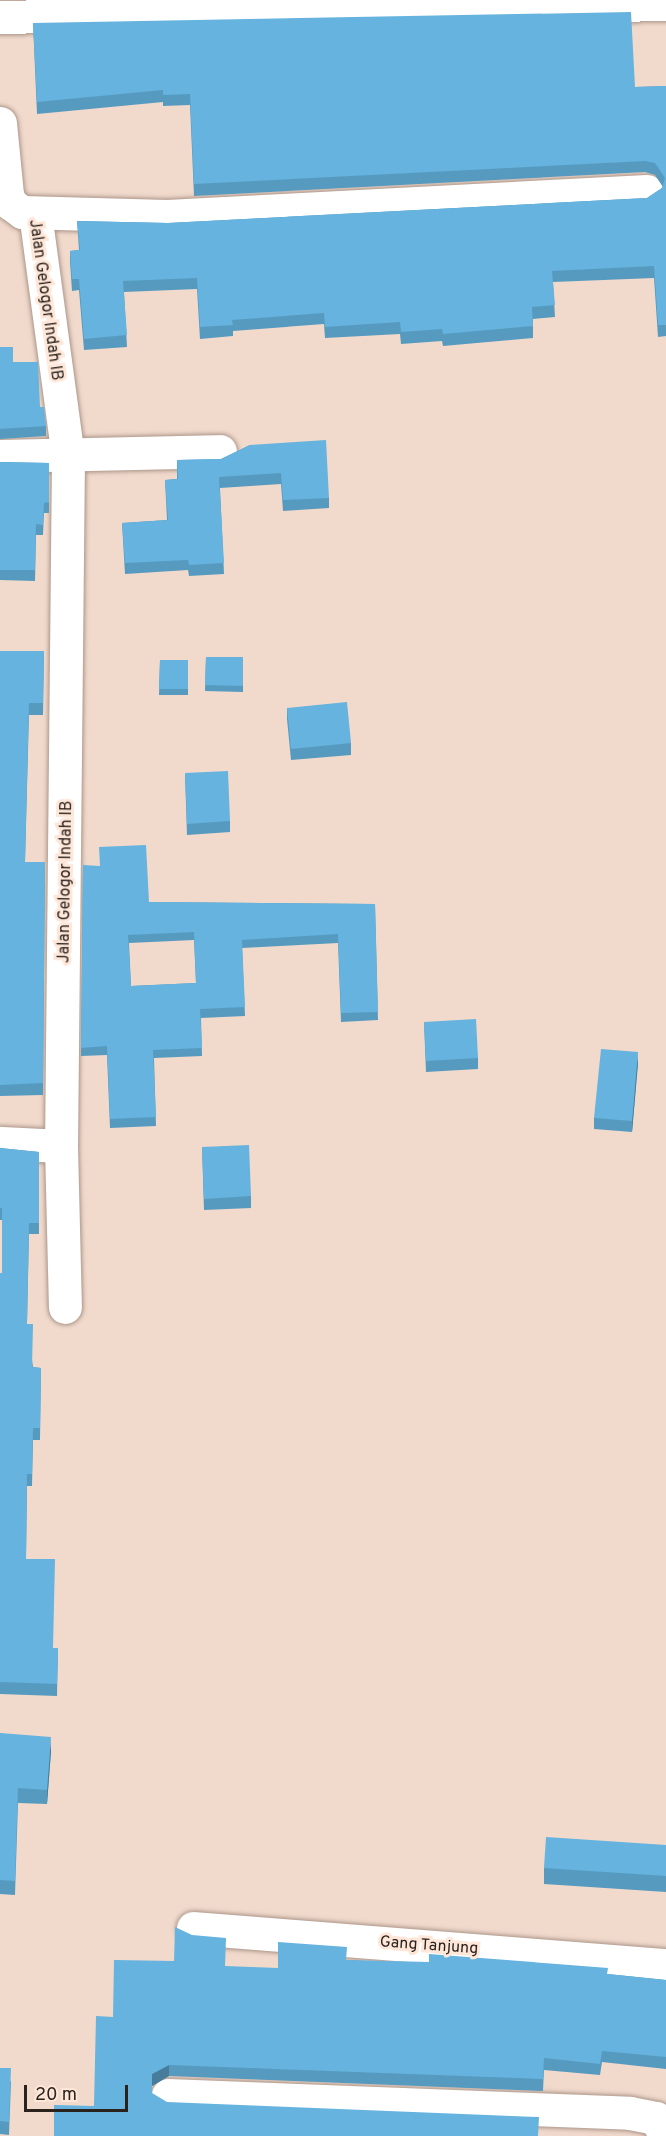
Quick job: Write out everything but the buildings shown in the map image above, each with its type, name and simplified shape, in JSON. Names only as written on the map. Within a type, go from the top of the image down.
[{"type":"street","points":[[0,17],[666,4]]},
{"type":"street","name":"Jalan Gelogor Indah IB","points":[[0,123],[11,204],[21,212],[35,213],[68,457],[61,1146],[65,1307]]},
{"type":"street","points":[[35,213],[167,216],[646,191]]},
{"type":"street","points":[[0,456],[68,457],[220,451]]},
{"type":"street","points":[[0,1143],[61,1146]]},
{"type":"street","name":"Gang Tanjung","points":[[193,1928],[666,1965]]},
{"type":"street","points":[[168,2095],[630,2113],[660,2127]]}]
